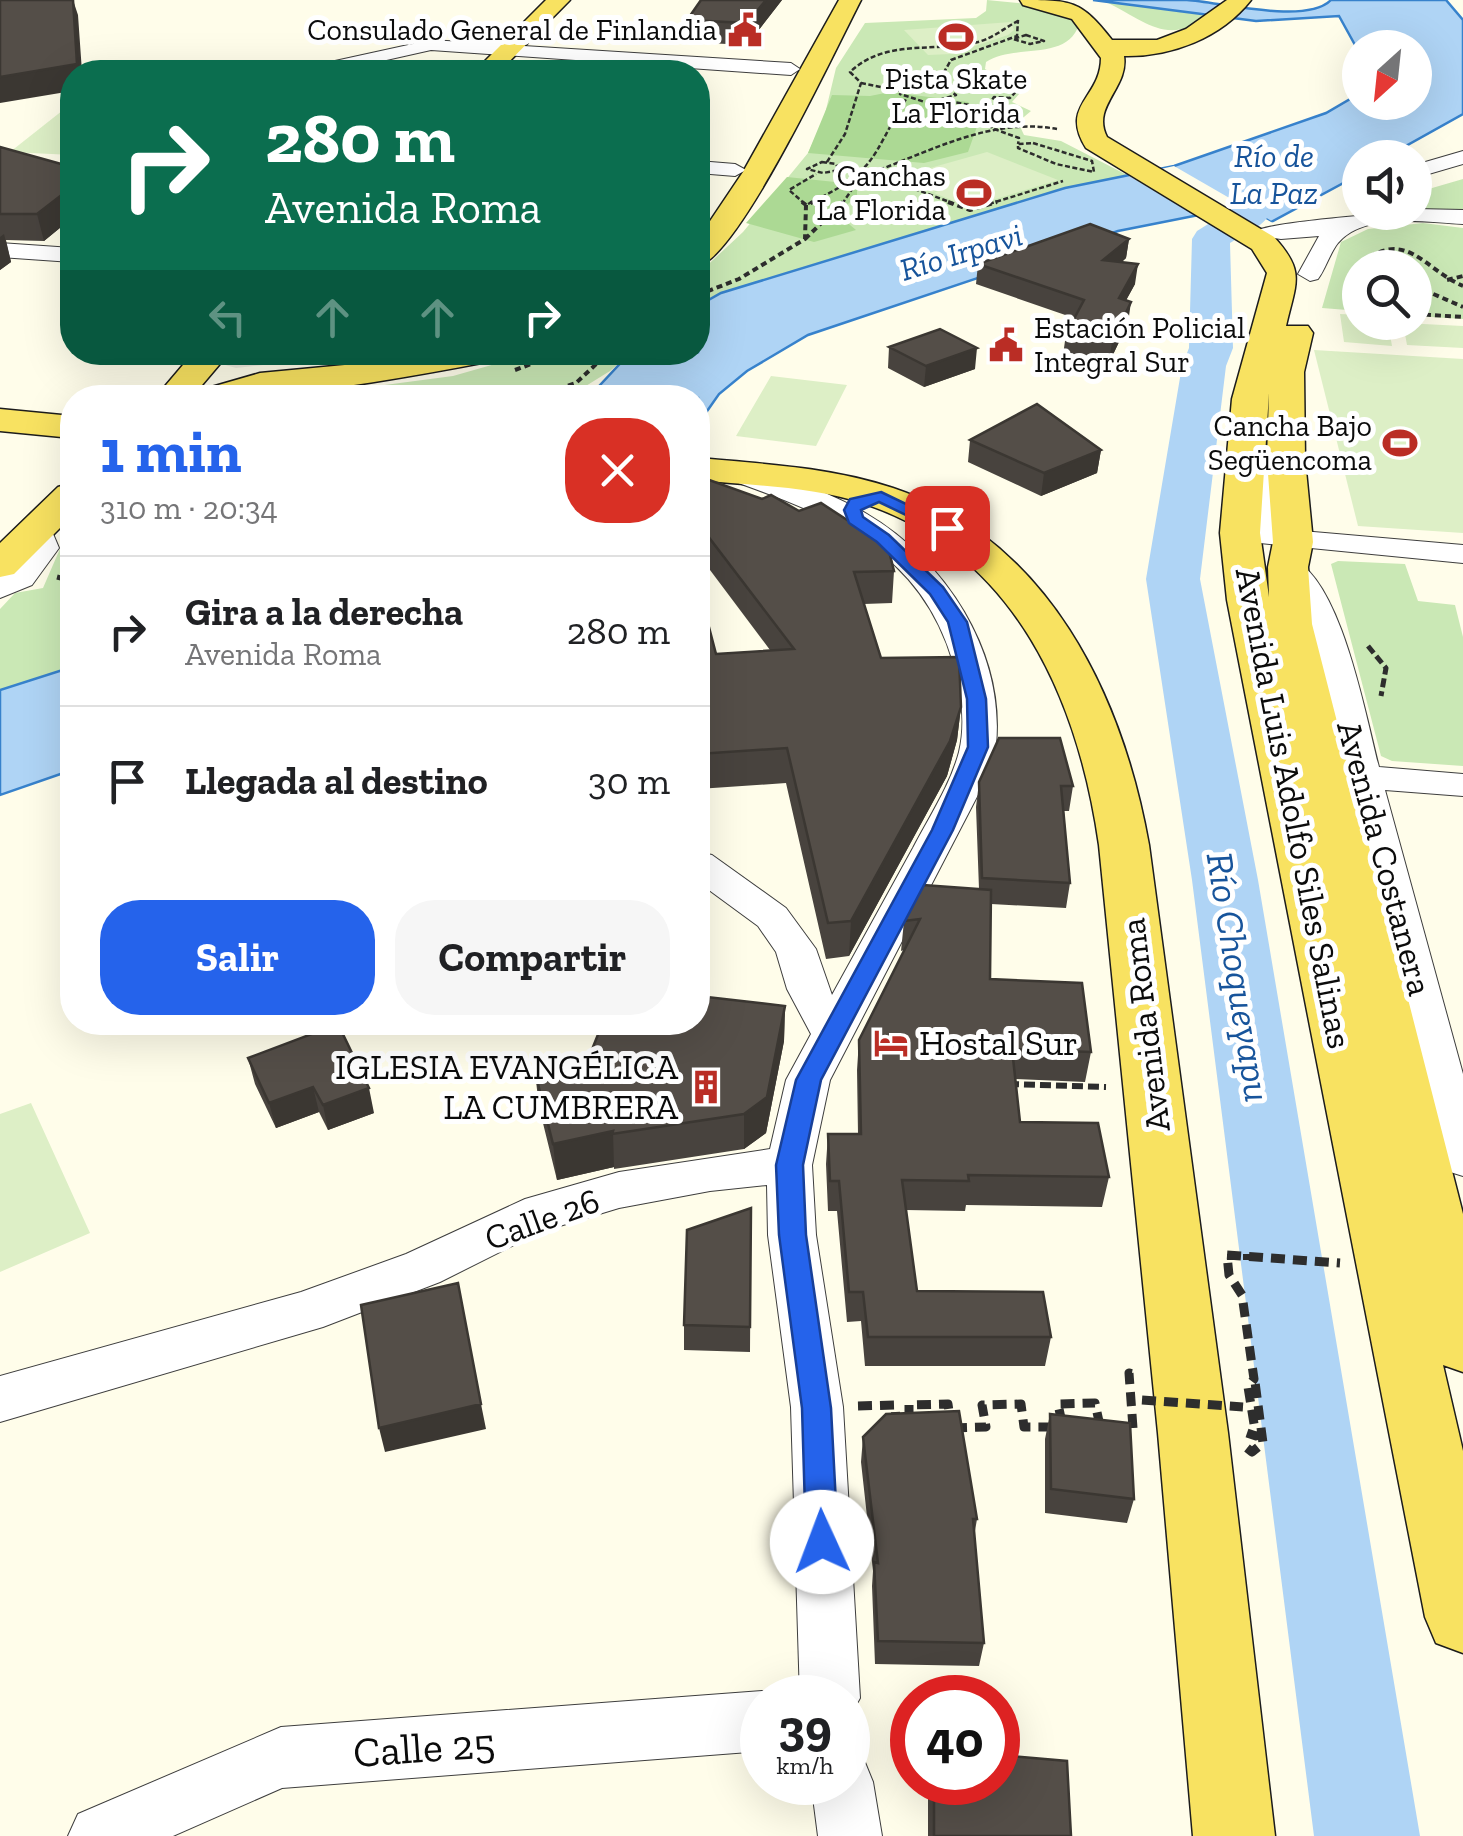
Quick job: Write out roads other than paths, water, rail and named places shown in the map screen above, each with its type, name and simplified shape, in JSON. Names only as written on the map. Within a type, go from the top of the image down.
[{"type":"main road","points":[[498,60],[559,0]]},
{"type":"main road","points":[[710,245],[802,69],[832,0]]},
{"type":"main road","points":[[802,69],[850,0]]},
{"type":"main road","points":[[1064,0],[1107,10]]},
{"type":"main road","points":[[1101,43],[1123,50],[1139,37],[1198,32],[1231,5]]},
{"type":"main road","points":[[1022,10],[1080,14],[1101,43],[1114,66],[1088,112],[1088,129],[1104,149],[1296,252],[1310,274]]},
{"type":"main road","points":[[1139,37],[1105,120],[1114,141],[1151,172]]},
{"type":"main road","points":[[710,214],[746,171]]},
{"type":"main road","name":"Avenida Luis Adolfo Siles Salinas","points":[[1269,237],[1283,273],[1255,383],[1240,533],[1248,600],[1463,1616]]},
{"type":"main road","name":"Avenida Luis Adolfo Siles Salinas","points":[[1310,274],[1287,372],[1291,624],[1463,1344]]},
{"type":"main road","points":[[209,385],[233,375],[315,365]]},
{"type":"main road","points":[[246,385],[415,365]]},
{"type":"main road","points":[[0,399],[60,403]]},
{"type":"main road","points":[[0,420],[60,426]]},
{"type":"main road","name":"Avenida Roma","points":[[717,471],[820,482],[868,508],[947,528],[1010,578],[1041,616],[1085,694],[1107,757],[1124,845],[1193,1434],[1234,1836]]},
{"type":"main road","points":[[0,566],[60,506]]},
{"type":"street","points":[[327,60],[419,34]]},
{"type":"street","points":[[364,60],[432,45],[663,60]]},
{"type":"street","points":[[710,63],[802,69]]},
{"type":"street","points":[[1432,166],[1463,156]]},
{"type":"street","points":[[710,168],[746,171]]},
{"type":"street","points":[[1432,216],[1463,217]]},
{"type":"street","points":[[1269,237],[1305,233],[1342,219]]},
{"type":"street","points":[[1310,274],[1327,240],[1342,227]]},
{"type":"street","points":[[0,250],[60,252]]},
{"type":"street","name":"Avenida Costanera","points":[[1255,383],[1262,400],[1261,530],[1291,555],[1324,626],[1463,1158]]},
{"type":"street","points":[[829,1675],[816,1408],[792,1235],[790,1165],[808,1080],[943,830],[978,747],[976,699],[958,622],[937,591],[883,538],[868,508]]},
{"type":"street","points":[[0,588],[21,578],[44,548],[37,528]]},
{"type":"street","points":[[1291,555],[1463,554]]},
{"type":"street","points":[[1364,777],[1463,785]]},
{"type":"street","points":[[710,873],[772,917],[796,949],[808,989],[832,1034]]},
{"type":"street","name":"Calle 26","points":[[0,1400],[304,1312],[423,1268],[525,1218],[618,1190],[710,1173],[790,1165]]},
{"type":"street","name":"Calle 25","points":[[100,1836],[281,1758],[740,1723]]},
{"type":"street","points":[[845,1805],[850,1836]]},
{"type":"water","points":[[1093,0],[1187,0],[1284,12],[1319,7],[1331,0],[1446,0],[1463,20],[1463,114],[1416,140],[1342,140],[1342,184],[1271,222],[1244,206],[1118,231],[808,335],[747,371],[710,407],[710,385],[600,385],[619,365],[710,365],[710,299],[721,293],[1065,188],[1174,166],[1326,113],[1342,104],[1342,120],[1432,120],[1432,30],[1347,30],[1339,16],[1256,21]]},
{"type":"water","points":[[60,671],[60,774],[0,795],[0,690]]},
{"type":"waterway","name":"Río Choqueyapu","points":[[1288,157],[1255,182],[1256,210],[1211,239],[1211,348],[1204,366],[1173,579],[1225,880],[1367,1836]]},
{"type":"place","name":"Consulado General de Finlandia","points":[[745,30]]},
{"type":"place","name":"Pista Skate La Florida","points":[[956,37]]},
{"type":"place","name":"Canchas La Florida","points":[[974,193]]},
{"type":"place","name":"Estación Policial Integral Sur","points":[[1006,345]]},
{"type":"place","name":"Cancha Bajo Següencoma","points":[[1400,443]]},
{"type":"place","name":"Hostal Sur","points":[[891,1043]]},
{"type":"place","name":"IGLESIA EVANGÉLICA LA CUMBRERA","points":[[706,1087]]},
{"type":"water label","name":"Río de La Paz","points":[[1274,174]]},
{"type":"water label","name":"Río Irpavi","points":[[961,252]]}]
